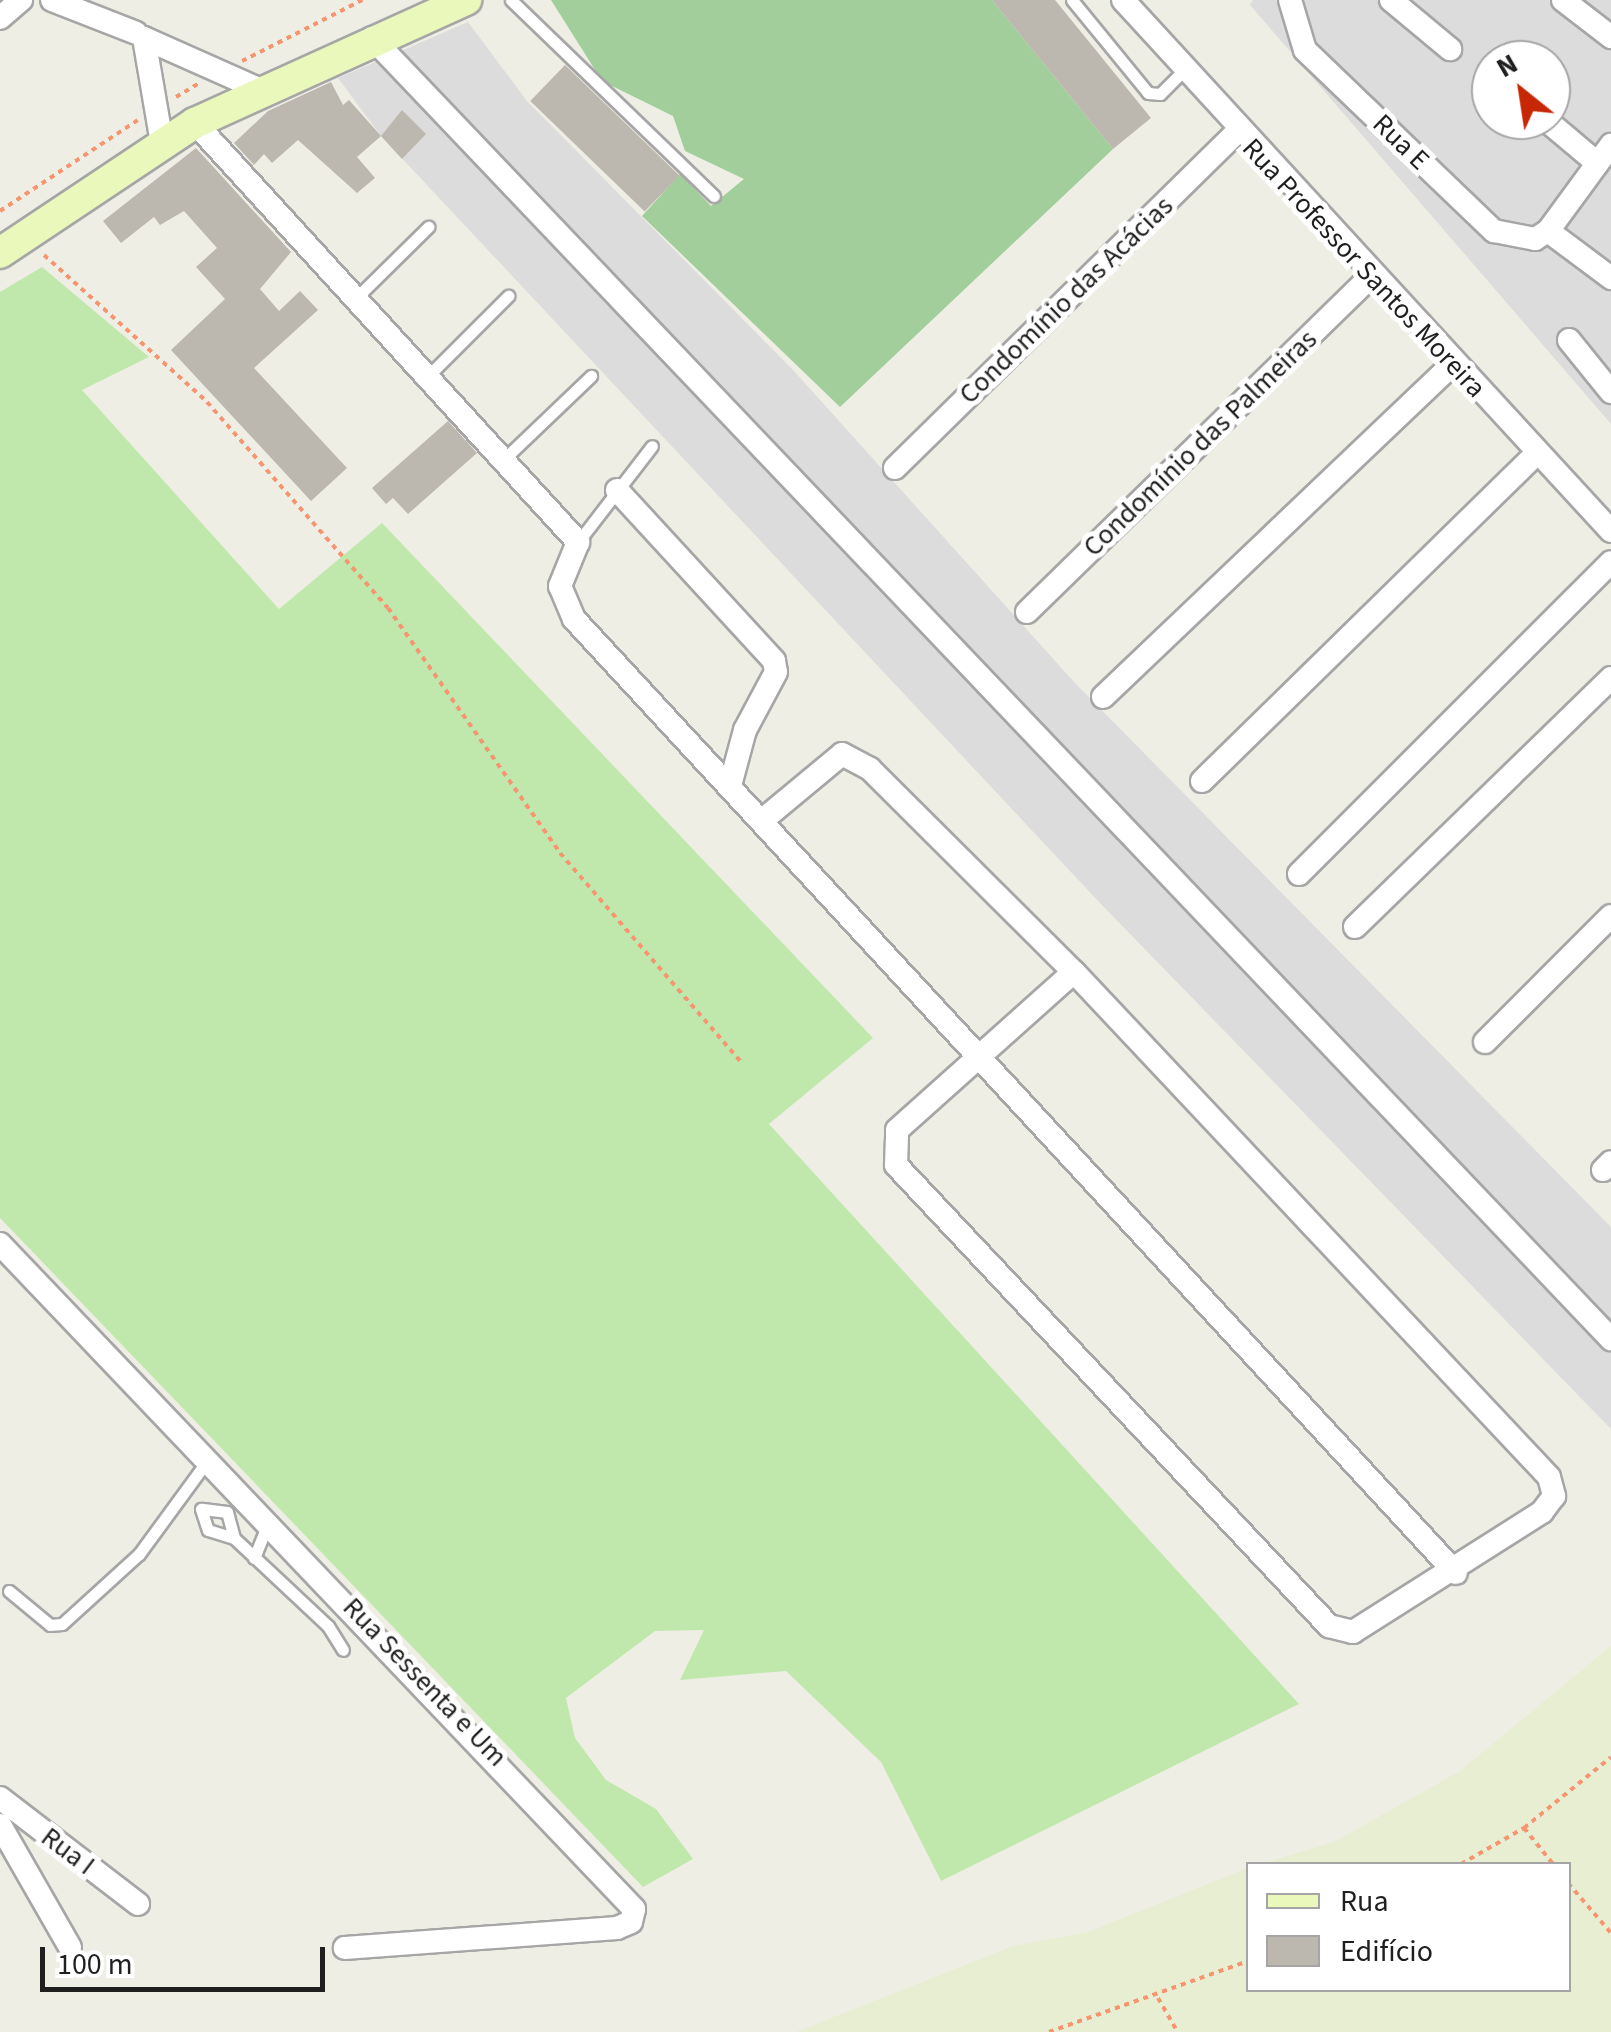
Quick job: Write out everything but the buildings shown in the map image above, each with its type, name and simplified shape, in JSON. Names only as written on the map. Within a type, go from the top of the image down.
[{"type":"main road","points":[[10,245],[195,123],[372,38],[466,0]]},
{"type":"street","points":[[0,18],[21,0]]},
{"type":"street","points":[[52,0],[261,90]]},
{"type":"street","name":"Rua Professor Santos Moreira","points":[[1123,0],[1237,132],[1611,530]]},
{"type":"street","name":"Rua E","points":[[1290,0],[1306,50],[1494,232],[1535,239],[1548,230]]},
{"type":"street","points":[[1391,0],[1450,49]]},
{"type":"street","points":[[1563,0],[1611,38]]},
{"type":"street","points":[[140,35],[162,142]]},
{"type":"street","points":[[372,38],[1611,1339]]},
{"type":"street","points":[[195,123],[352,302],[578,542],[560,586],[574,619],[765,818],[1456,1573]]},
{"type":"street","name":"Condomínio das Acácias","points":[[895,468],[1237,132]]},
{"type":"street","points":[[1571,135],[1604,154],[1548,230],[1611,278]]},
{"type":"street","name":"Condomínio das Palmeiras","points":[[1026,612],[1373,274]]},
{"type":"street","points":[[1569,340],[1611,392]]},
{"type":"street","points":[[1103,697],[1453,364]]},
{"type":"street","points":[[1202,781],[1538,452]]},
{"type":"street","points":[[616,490],[774,661],[776,672],[745,730],[731,782]]},
{"type":"street","points":[[1299,874],[1611,562]]},
{"type":"street","points":[[1355,928],[1611,678]]},
{"type":"street","points":[[765,818],[816,769],[852,756],[1074,972],[1552,1483],[1542,1512],[1456,1573],[1353,1632],[1329,1626],[904,1177],[891,1153],[897,1130],[1074,972]]},
{"type":"street","points":[[1485,1042],[1611,916]]},
{"type":"street","name":"Rua Sessenta e Um","points":[[0,1244],[270,1519],[634,1909],[616,1928],[345,1948]]},
{"type":"street","points":[[3,1812],[70,1946]]},
{"type":"street","name":"Rua I","points":[[3,1812],[138,1904]]},
{"type":"lane","points":[[511,0],[714,196]]},
{"type":"lane","points":[[1072,0],[1148,93],[1160,94],[1182,72]]},
{"type":"lane","points":[[352,302],[428,227]]},
{"type":"lane","points":[[424,380],[508,296]]},
{"type":"lane","points":[[500,462],[591,376]]},
{"type":"lane","points":[[578,542],[652,446]]},
{"type":"lane","points":[[9,1591],[50,1625],[62,1624],[139,1554],[210,1458]]},
{"type":"lane","points":[[254,1558],[270,1519]]},
{"type":"lane","points":[[234,1538],[343,1650]]},
{"type":"path","points":[[0,210],[156,108],[362,0]]},
{"type":"path","points":[[10,245],[207,402],[388,608],[445,680],[536,823],[743,1064]]},
{"type":"path","points":[[1464,1862],[1524,1828],[1611,1757]]},
{"type":"path","points":[[1524,1828],[1551,1862]]},
{"type":"path","points":[[1571,1887],[1611,1934]]},
{"type":"path","points":[[1049,2032],[1158,1998],[1246,1963]]},
{"type":"path","points":[[1158,1998],[1178,2032]]},
{"type":"shaded area","points":[[1253,0],[1611,0],[1611,424],[1250,5]]},
{"type":"shaded area","points":[[468,22],[527,101],[794,371],[1074,682],[1611,1227],[1611,1429],[1100,903],[381,136],[338,78]]},
{"type":"green space","points":[[551,0],[992,0],[1113,149],[840,407],[642,216],[680,174],[711,206],[744,179],[685,151],[673,116],[602,81]]},
{"type":"green space","points":[[42,267],[149,357],[82,390],[279,609],[382,523],[873,1038],[769,1124],[1299,1704],[941,1881],[881,1762],[786,1671],[680,1680],[704,1630],[655,1631],[566,1698],[575,1738],[606,1780],[656,1809],[693,1859],[643,1887],[0,1218],[0,292]]},
{"type":"green space","points":[[1611,1646],[1611,2032],[796,2032],[1013,1946],[1088,1932],[1246,1869],[1246,1992],[1571,1992],[1571,1862],[1268,1862],[1334,1842],[1460,1771]]}]
